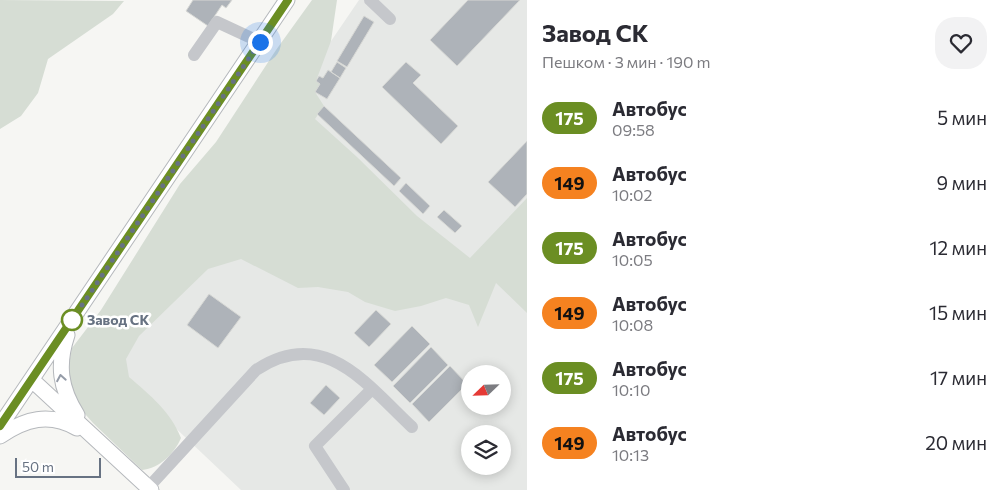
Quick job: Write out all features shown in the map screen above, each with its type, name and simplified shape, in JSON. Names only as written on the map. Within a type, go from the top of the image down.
[{"type":"main road","points":[[0,426],[288,0]]},
{"type":"main road","points":[[72,320],[60,363],[60,380],[67,398],[92,436]]},
{"type":"main road","points":[[32,380],[148,489]]},
{"type":"main road","points":[[0,436],[28,421],[42,418],[58,419],[92,436]]},
{"type":"lane","points":[[370,0],[390,19]]},
{"type":"lane","points":[[194,55],[217,22],[260,42]]},
{"type":"lane","points":[[148,489],[256,370],[271,360],[292,354],[326,356],[352,370],[412,428]]},
{"type":"lane","points":[[344,490],[316,446],[372,389]]},
{"type":"shaded area","points":[[0,0],[124,1],[113,14],[48,59],[38,93],[21,116],[0,129]]},
{"type":"shaded area","points":[[312,0],[337,0],[331,41],[316,81],[320,84],[315,92],[324,106],[315,119],[417,216],[470,258],[527,198],[527,313],[496,283],[478,327],[469,305],[446,298],[421,306],[395,311],[365,302],[348,292],[318,287],[298,288],[241,259],[208,269],[139,336],[126,359],[129,377],[166,412],[181,438],[166,459],[149,469],[142,470],[93,423],[71,398],[67,374],[72,348],[101,310],[180,184],[216,142],[276,50]]},
{"type":"shaded area","points":[[359,0],[527,0],[527,490],[241,490],[110,366]]},
{"type":"building","points":[[193,0],[232,0],[226,8],[222,5],[208,26],[186,11]]},
{"type":"building","points":[[468,0],[520,0],[457,66],[430,40]]},
{"type":"building","points":[[364,16],[374,22],[347,67],[337,61]]},
{"type":"building","points":[[337,62],[346,68],[340,78],[331,72]]},
{"type":"building","points":[[406,62],[421,75],[413,83],[458,126],[441,144],[382,87]]},
{"type":"building","points":[[328,70],[340,78],[327,99],[315,92],[320,84],[316,81],[319,76],[323,78]]},
{"type":"building","points":[[324,106],[401,178],[394,186],[317,114]]},
{"type":"building","points":[[527,141],[527,194],[515,207],[488,182]]},
{"type":"building","points":[[406,183],[430,206],[423,214],[399,191]]},
{"type":"building","points":[[444,210],[462,226],[455,233],[437,217]]},
{"type":"building","points":[[209,294],[241,317],[218,348],[187,325]]},
{"type":"building","points":[[376,310],[391,324],[369,347],[354,333]]},
{"type":"building","points":[[412,326],[430,344],[392,382],[374,365]]},
{"type":"building","points":[[431,347],[448,365],[410,403],[393,386]]},
{"type":"building","points":[[450,366],[461,378],[461,390],[429,422],[412,404]]},
{"type":"building","points":[[326,385],[340,398],[324,415],[310,403]]},
{"type":"bus line","name":"175","points":[[0,426],[288,0]]},
{"type":"place","name":"Завод СК","points":[[72,320]]},
{"type":"route","points":[[72,320],[260,42]]}]
